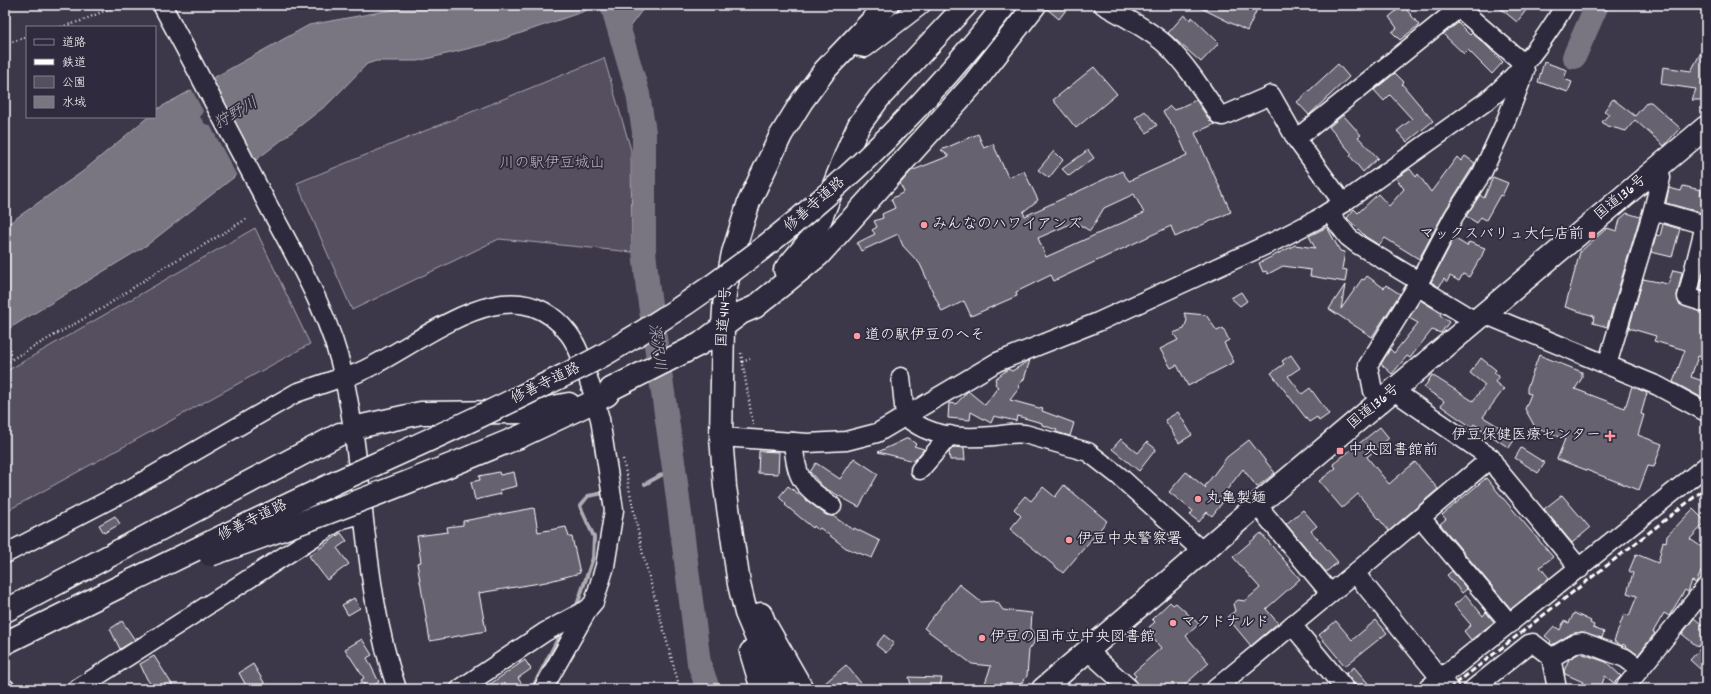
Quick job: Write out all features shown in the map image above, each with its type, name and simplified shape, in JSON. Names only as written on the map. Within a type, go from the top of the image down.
[{"type":"highway","name":"国道414号","points":[[770,683],[746,613],[739,584],[725,487],[721,437],[724,299],[733,253],[749,202],[781,135],[802,101],[825,70],[886,5]]},
{"type":"highway","points":[[131,581],[293,526],[434,474],[519,438],[600,394],[700,344],[741,312],[752,299],[784,271],[810,240],[821,218],[849,147],[859,126],[879,98],[966,5]]},
{"type":"highway","name":"修善寺道路","points":[[5,643],[263,515],[476,419],[604,355],[669,316],[755,255],[858,168],[920,106],[968,51],[1005,5]]},
{"type":"highway","points":[[741,312],[755,308],[819,255],[969,88],[1012,38],[1035,5]]},
{"type":"highway","name":"国道136号","points":[[1043,689],[1479,317],[1659,166],[1704,131]]},
{"type":"highway","points":[[362,426],[421,413],[528,412],[575,402],[600,394]]},
{"type":"highway","points":[[5,611],[102,558],[340,434]]},
{"type":"highway","points":[[735,552],[751,586],[765,624],[802,689]]},
{"type":"street","points":[[162,5],[303,272],[327,326],[339,358],[339,379],[351,416],[362,514],[382,638],[397,689]]},
{"type":"street","points":[[849,45],[865,48],[921,5]]},
{"type":"street","points":[[1103,5],[1149,32],[1165,45],[1202,90],[1219,115],[1223,116],[1271,95],[1336,208],[1348,237],[1357,244],[1418,284],[1479,317],[1607,365],[1658,386],[1706,412]]},
{"type":"street","points":[[721,437],[808,443],[861,438],[877,433],[997,362],[1098,322],[1277,240],[1336,208],[1500,91],[1552,28],[1565,5]]},
{"type":"street","points":[[1296,139],[1459,8],[1523,63],[1526,71],[1505,123],[1482,173],[1454,216],[1418,284],[1368,365],[1373,390],[1387,396],[1491,458],[1498,470],[1580,568]]},
{"type":"street","points":[[1607,365],[1653,210],[1661,178],[1659,166]]},
{"type":"street","points":[[1653,210],[1705,225],[1687,297],[1706,303]]},
{"type":"street","points":[[5,554],[128,490],[296,393],[339,379],[376,364],[467,312],[500,304],[513,303],[538,309],[560,324],[570,335],[600,394],[600,419],[614,510],[611,535],[600,584],[594,602],[584,612],[543,689]]},
{"type":"street","points":[[901,377],[905,416],[915,425],[929,432],[950,435],[983,437],[1015,432],[1088,452],[1119,476],[1203,552]]},
{"type":"street","points":[[920,470],[950,435]]},
{"type":"street","points":[[793,442],[795,463],[804,484],[832,506]]},
{"type":"street","points":[[1215,689],[1234,683],[1292,625],[1491,458]]},
{"type":"street","points":[[1355,573],[1439,686],[1510,624],[1706,466]]},
{"type":"street","points":[[1257,505],[1330,593]]},
{"type":"street","points":[[77,689],[342,520],[362,514]]},
{"type":"street","points":[[1421,518],[1510,624]]},
{"type":"street","points":[[1624,689],[1706,587]]},
{"type":"street","points":[[460,689],[557,626],[584,612]]},
{"type":"street","points":[[1292,625],[1345,689]]},
{"type":"street","points":[[1551,658],[1576,643],[1583,642],[1625,658],[1640,669]]},
{"type":"street","points":[[1473,689],[1529,644],[1536,645],[1546,651],[1551,658],[1557,689]]},
{"type":"street","points":[[1088,651],[1130,689]]},
{"type":"path","points":[[64,26],[81,21],[118,5]]},
{"type":"path","points":[[5,44],[26,37]]},
{"type":"path","points":[[5,363],[103,308],[164,267],[199,248],[248,218]]},
{"type":"path","points":[[739,347],[751,407]]},
{"type":"path","points":[[742,362],[750,359]]},
{"type":"path","points":[[622,455],[644,556],[680,689]]},
{"type":"green space","name":"川の駅伊豆城山","points":[[604,58],[631,150],[632,252],[499,239],[352,310],[297,183]]},
{"type":"green space","points":[[255,228],[310,344],[5,512],[5,372]]},
{"type":"water","name":"狩野川","points":[[404,5],[596,5],[585,11],[495,42],[418,61],[376,61],[367,64],[328,104],[147,245],[5,331],[5,226],[82,172],[147,118],[156,118],[156,110],[159,108],[309,25],[396,9]]},
{"type":"water","points":[[605,5],[646,5],[628,29],[626,39],[639,77],[628,85],[609,30]]},
{"type":"pier","points":[[210,77],[255,163],[237,176],[210,125],[205,124],[200,117],[203,111],[191,88]]},
{"type":"building","points":[[1047,5],[1070,5],[1059,19],[1047,9]]},
{"type":"building","points":[[1195,5],[1259,5],[1247,31]]},
{"type":"building","points":[[1403,5],[1419,25],[1400,40],[1392,32],[1397,28],[1389,17]]},
{"type":"building","points":[[1496,5],[1530,5],[1517,22]]},
{"type":"building","points":[[1184,15],[1191,20],[1192,17],[1219,43],[1201,62],[1168,33]]},
{"type":"building","points":[[1458,23],[1470,35],[1472,33],[1485,44],[1503,62],[1492,74],[1468,50],[1464,54],[1443,34]]},
{"type":"building","points":[[1706,43],[1706,100],[1692,100],[1696,89],[1661,84],[1663,67],[1691,71]]},
{"type":"building","points":[[1544,62],[1567,70],[1564,79],[1572,82],[1568,92],[1538,82]]},
{"type":"building","points":[[1338,64],[1349,77],[1309,115],[1297,102]]},
{"type":"building","points":[[1094,67],[1117,94],[1076,128],[1053,100]]},
{"type":"building","points":[[1395,73],[1404,82],[1402,84],[1433,121],[1407,142],[1397,131],[1412,119],[1390,95],[1384,101],[1374,90]]},
{"type":"building","points":[[1613,99],[1635,116],[1647,102],[1651,102],[1680,128],[1664,146],[1635,120],[1626,131],[1607,126],[1602,122],[1609,114],[1604,111]]},
{"type":"building","points":[[1196,100],[1210,121],[1215,124],[1195,133],[1231,212],[1175,237],[1171,226],[1054,281],[1051,275],[1016,292],[1017,296],[971,316],[964,301],[942,312],[920,264],[903,246],[898,234],[861,251],[857,243],[875,234],[872,230],[877,227],[874,221],[883,218],[882,214],[895,208],[891,199],[904,192],[900,184],[911,171],[949,156],[941,150],[978,134],[984,148],[993,144],[1008,177],[1024,171],[1038,200],[1023,212],[1025,216],[1122,171],[1129,181],[1187,155],[1177,132],[1163,112],[1170,106],[1174,110]],"holes":[[[1134,194],[1144,213],[1046,257],[1038,238],[1075,222],[1090,231],[1104,208]]]},
{"type":"building","points":[[1145,111],[1157,125],[1147,133],[1135,118]]},
{"type":"building","points":[[1343,115],[1361,135],[1358,137],[1378,158],[1363,172],[1350,156],[1352,154],[1329,127]]},
{"type":"building","points":[[1088,150],[1094,158],[1069,176],[1062,169]]},
{"type":"building","points":[[1054,151],[1063,160],[1049,178],[1038,170]]},
{"type":"building","points":[[1465,156],[1475,163],[1445,211],[1419,259],[1385,238],[1379,245],[1366,237],[1347,218],[1354,209],[1358,213],[1378,194],[1389,206],[1404,189],[1396,178],[1410,169],[1416,177],[1418,174],[1431,192],[1457,157],[1461,161]]},
{"type":"building","points":[[1493,177],[1508,183],[1502,196],[1500,195],[1486,220],[1481,217],[1477,223],[1466,216],[1480,195],[1484,198]]},
{"type":"building","points":[[1683,186],[1701,190],[1700,196],[1706,198],[1706,214],[1666,203],[1669,188],[1681,191]]},
{"type":"building","points":[[1627,213],[1640,217],[1607,327],[1593,323],[1594,316],[1565,307],[1580,252],[1607,228],[1617,231],[1620,219]]},
{"type":"building","points":[[1663,224],[1680,229],[1672,257],[1651,252],[1656,235],[1660,236]]},
{"type":"building","points":[[1327,227],[1340,251],[1345,252],[1342,269],[1347,270],[1345,282],[1310,276],[1311,270],[1283,266],[1268,274],[1266,271],[1263,272],[1259,263],[1295,245],[1315,248],[1309,236]]},
{"type":"building","points":[[1454,238],[1467,246],[1469,242],[1485,248],[1480,260],[1469,277],[1463,274],[1459,281],[1450,276],[1447,282],[1444,279],[1439,287],[1431,282]]},
{"type":"building","points":[[1673,270],[1682,272],[1677,295],[1679,304],[1706,313],[1706,358],[1698,356],[1691,377],[1706,382],[1706,400],[1673,382],[1685,350],[1654,341],[1656,336],[1629,328],[1643,279],[1668,284]]},
{"type":"building","points":[[1367,276],[1384,288],[1386,285],[1400,294],[1372,337],[1329,309],[1345,285],[1341,309],[1362,279],[1364,280]]},
{"type":"building","points":[[1702,279],[1706,280],[1706,292],[1700,290]]},
{"type":"building","points":[[1241,292],[1247,301],[1240,306],[1231,298]]},
{"type":"building","points":[[1420,300],[1441,313],[1440,315],[1449,322],[1441,333],[1432,330],[1410,358],[1407,356],[1392,374],[1381,364],[1390,349],[1394,353],[1418,323],[1409,318]]},
{"type":"building","points":[[1184,313],[1206,315],[1217,331],[1223,328],[1229,340],[1224,343],[1234,362],[1188,386],[1177,365],[1171,368],[1160,349],[1178,340],[1173,333],[1184,329],[1187,320]]},
{"type":"building","points":[[1291,355],[1300,368],[1288,376],[1302,394],[1310,388],[1329,414],[1319,421],[1317,417],[1309,422],[1271,373],[1284,364],[1282,361]]},
{"type":"building","points":[[1539,355],[1582,372],[1582,378],[1575,389],[1625,408],[1632,386],[1647,393],[1641,414],[1644,415],[1638,435],[1662,444],[1654,467],[1648,466],[1639,490],[1557,459],[1565,439],[1535,427],[1525,409],[1531,394],[1527,393],[1527,388]]},
{"type":"building","points":[[1481,358],[1496,370],[1494,373],[1499,376],[1495,382],[1504,389],[1483,417],[1516,437],[1509,448],[1474,424],[1472,427],[1441,406],[1444,401],[1424,388],[1432,375],[1473,401],[1485,385],[1470,373]]},
{"type":"building","points":[[1030,360],[1024,379],[1018,386],[1020,387],[1010,400],[1043,409],[1042,411],[1074,423],[1070,436],[1056,432],[1057,430],[1042,425],[1042,423],[1017,416],[1016,421],[994,416],[991,423],[971,412],[970,420],[948,418],[949,403],[956,404],[968,391],[985,405],[998,387],[995,384],[995,379],[1008,369],[1012,371]]},
{"type":"building","points":[[1178,412],[1192,435],[1179,443],[1165,420]]},
{"type":"building","points":[[1380,427],[1389,438],[1367,457],[1389,484],[1415,462],[1438,489],[1389,531],[1358,494],[1342,508],[1319,481],[1336,468],[1333,464]]},
{"type":"building","points":[[908,438],[916,444],[914,446],[924,449],[914,461],[878,452]]},
{"type":"building","points":[[1121,439],[1138,453],[1147,442],[1156,449],[1139,471],[1112,449]]},
{"type":"building","points":[[1249,440],[1275,473],[1257,487],[1243,469],[1219,500],[1222,503],[1212,516],[1207,512],[1199,522],[1190,515],[1193,511],[1169,492],[1186,472],[1206,488],[1205,486],[1227,457]]},
{"type":"building","points":[[954,447],[964,448],[965,460],[950,460],[949,452]]},
{"type":"building","points":[[1521,448],[1545,463],[1538,473],[1515,458]]},
{"type":"building","points":[[759,451],[779,452],[778,474],[758,473]]},
{"type":"building","points":[[854,458],[878,474],[859,507],[823,487],[810,472],[816,463],[840,479]]},
{"type":"building","points":[[499,472],[500,475],[514,472],[517,486],[500,490],[501,494],[475,500],[471,482],[480,480],[479,476]]},
{"type":"building","points":[[1486,478],[1553,557],[1540,567],[1549,578],[1511,609],[1440,524],[1446,519],[1442,515]]},
{"type":"building","points":[[1064,485],[1107,521],[1063,573],[1010,529],[1021,516],[1014,509],[1025,496],[1031,501],[1043,487],[1055,497]]},
{"type":"building","points":[[788,486],[826,515],[833,516],[853,530],[854,528],[880,541],[872,558],[846,548],[820,528],[818,530],[814,526],[813,528],[785,505],[786,504],[779,497]]},
{"type":"building","points":[[1562,495],[1590,528],[1572,543],[1544,509]]},
{"type":"building","points":[[534,508],[538,532],[566,527],[569,537],[572,537],[580,573],[546,582],[479,593],[486,631],[430,641],[417,563],[421,562],[417,536],[448,532],[447,527],[463,525],[463,521]]},
{"type":"building","points":[[1693,509],[1706,522],[1690,539],[1706,550],[1706,561],[1696,583],[1692,581],[1688,592],[1685,590],[1669,616],[1664,613],[1653,632],[1655,633],[1638,655],[1623,644],[1622,646],[1614,641],[1624,614],[1629,616],[1637,596],[1627,593],[1633,573],[1629,571],[1636,554],[1658,563],[1663,541],[1666,542],[1667,536]]},
{"type":"building","points":[[1303,510],[1317,526],[1311,531],[1338,562],[1326,572],[1286,524]]},
{"type":"building","points":[[115,516],[120,524],[104,533],[99,525]]},
{"type":"building","points":[[341,533],[347,541],[337,548],[349,564],[327,580],[309,556]]},
{"type":"building","points":[[1261,533],[1300,579],[1266,609],[1278,623],[1251,646],[1227,617],[1235,611],[1233,604],[1238,600],[1245,601],[1260,588],[1233,557]]},
{"type":"building","points":[[1452,571],[1467,589],[1462,593],[1447,575]]},
{"type":"building","points":[[959,584],[981,602],[993,601],[998,603],[1003,610],[1032,613],[1031,628],[1034,632],[1034,643],[1029,650],[1027,676],[1017,689],[983,689],[991,666],[972,664],[924,628]]},
{"type":"building","points":[[1466,595],[1483,616],[1486,612],[1494,622],[1471,640],[1464,631],[1471,625],[1454,605]]},
{"type":"building","points":[[354,598],[360,608],[348,615],[342,605]]},
{"type":"building","points":[[1170,602],[1173,605],[1176,603],[1199,624],[1186,636],[1209,663],[1180,689],[1141,689],[1134,678],[1136,676],[1133,673],[1161,648],[1152,637],[1155,634],[1149,627],[1155,622],[1152,619]]},
{"type":"building","points":[[1574,613],[1591,621],[1590,623],[1594,625],[1593,628],[1604,632],[1602,638],[1582,632],[1571,634],[1552,645],[1550,643],[1551,641],[1545,636],[1554,626],[1560,630],[1564,621],[1569,623]]},
{"type":"building","points":[[1694,618],[1706,628],[1706,637],[1698,647],[1682,634]]},
{"type":"building","points":[[1376,620],[1387,633],[1345,666],[1319,635],[1336,621],[1352,640]]},
{"type":"building","points":[[122,621],[135,640],[120,649],[110,629]]},
{"type":"building","points":[[884,635],[894,643],[886,653],[876,645]]},
{"type":"building","points":[[362,639],[372,655],[367,658],[379,682],[367,689],[361,680],[364,678],[345,649]]},
{"type":"building","points":[[1706,642],[1706,662],[1700,669],[1690,660]]},
{"type":"building","points":[[1580,653],[1606,662],[1621,676],[1614,683],[1605,676],[1600,689],[1580,689],[1583,682],[1565,674],[1564,671],[1569,659]]},
{"type":"building","points":[[154,656],[175,689],[154,689],[147,679],[140,664]]},
{"type":"building","points":[[525,660],[531,669],[518,678],[525,689],[483,689]]},
{"type":"building","points":[[253,664],[265,684],[256,689],[248,689],[239,673]]},
{"type":"building","points":[[846,665],[866,689],[818,689]]},
{"type":"building","points":[[1354,667],[1373,689],[1359,689],[1346,674]]},
{"type":"building","points":[[909,677],[942,678],[939,689],[912,689]]},
{"type":"waterway","name":"深沢川","points":[[612,5],[638,94],[644,132],[644,251],[648,290],[674,468],[699,663],[708,689]]},
{"type":"waterway","points":[[1574,57],[1597,5]]},
{"type":"waterway","points":[[645,484],[674,468]]},
{"type":"waterway","points":[[576,608],[593,558],[594,537],[580,506],[588,496],[604,493]]},
{"type":"waterway","points":[[532,689],[563,629]]},
{"type":"railway","points":[[1449,689],[1706,488]]},
{"type":"place","name":"みんなのハワイアンズ","points":[[924,225]]},
{"type":"place","name":"マックスバリュ大仁店前","points":[[1592,235]]},
{"type":"place","name":"道の駅伊豆のへそ","points":[[857,336]]},
{"type":"place","name":"伊豆保健医療センター","points":[[1610,436]]},
{"type":"place","name":"中央図書館前","points":[[1340,451]]},
{"type":"place","name":"丸亀製麺","points":[[1198,499]]},
{"type":"place","name":"伊豆中央警察署","points":[[1069,540]]},
{"type":"place","name":"マクドナルド","points":[[1173,623]]},
{"type":"place","name":"伊豆の国市立中央図書館","points":[[982,638]]}]
